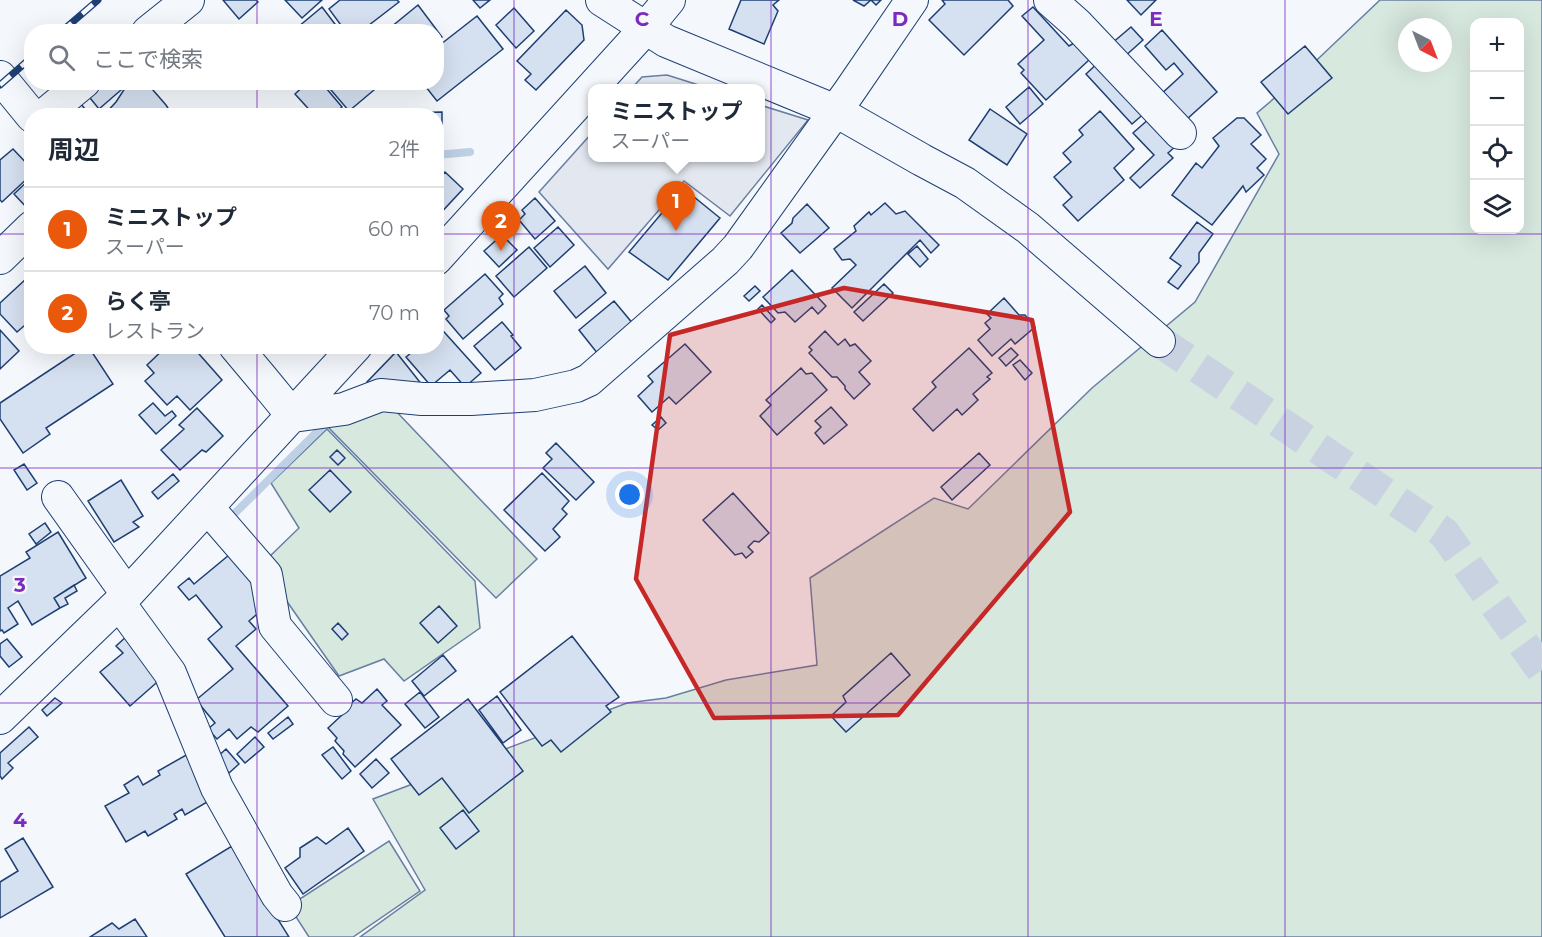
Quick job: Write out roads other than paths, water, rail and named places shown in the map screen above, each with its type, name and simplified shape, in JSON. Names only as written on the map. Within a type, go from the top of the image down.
[{"type":"street","points":[[158,24],[188,0]]},
{"type":"street","points":[[602,0],[666,41],[836,111],[964,183],[1028,228],[1159,341]]},
{"type":"street","points":[[595,84],[669,0]]},
{"type":"street","points":[[293,416],[344,409],[381,395],[422,399],[471,399],[535,395],[576,386],[589,380],[738,247],[912,0]]},
{"type":"street","points":[[1050,0],[1077,24],[1180,133]]},
{"type":"street","points":[[0,77],[25,108]]},
{"type":"street","points":[[53,108],[74,90]]},
{"type":"street","points":[[444,249],[588,92]]},
{"type":"street","points":[[0,258],[24,235]]},
{"type":"street","points":[[242,354],[293,416]]},
{"type":"street","points":[[0,718],[123,598],[349,354]]},
{"type":"street","points":[[58,497],[170,673],[218,788],[277,895],[285,905]]},
{"type":"street","points":[[208,508],[266,574],[275,626],[336,700]]},
{"type":"waterway","points":[[444,154],[470,152]]},
{"type":"waterway","points":[[227,521],[329,420]]},
{"type":"tunnel","points":[[1159,341],[1444,533],[1542,670]]},
{"type":"railway","points":[[70,24],[98,0]]},
{"type":"railway","points":[[0,85],[24,64]]},
{"type":"place","name":"ミニストップ","points":[[676,231]]},
{"type":"place","name":"らく亭","points":[[501,251]]}]
